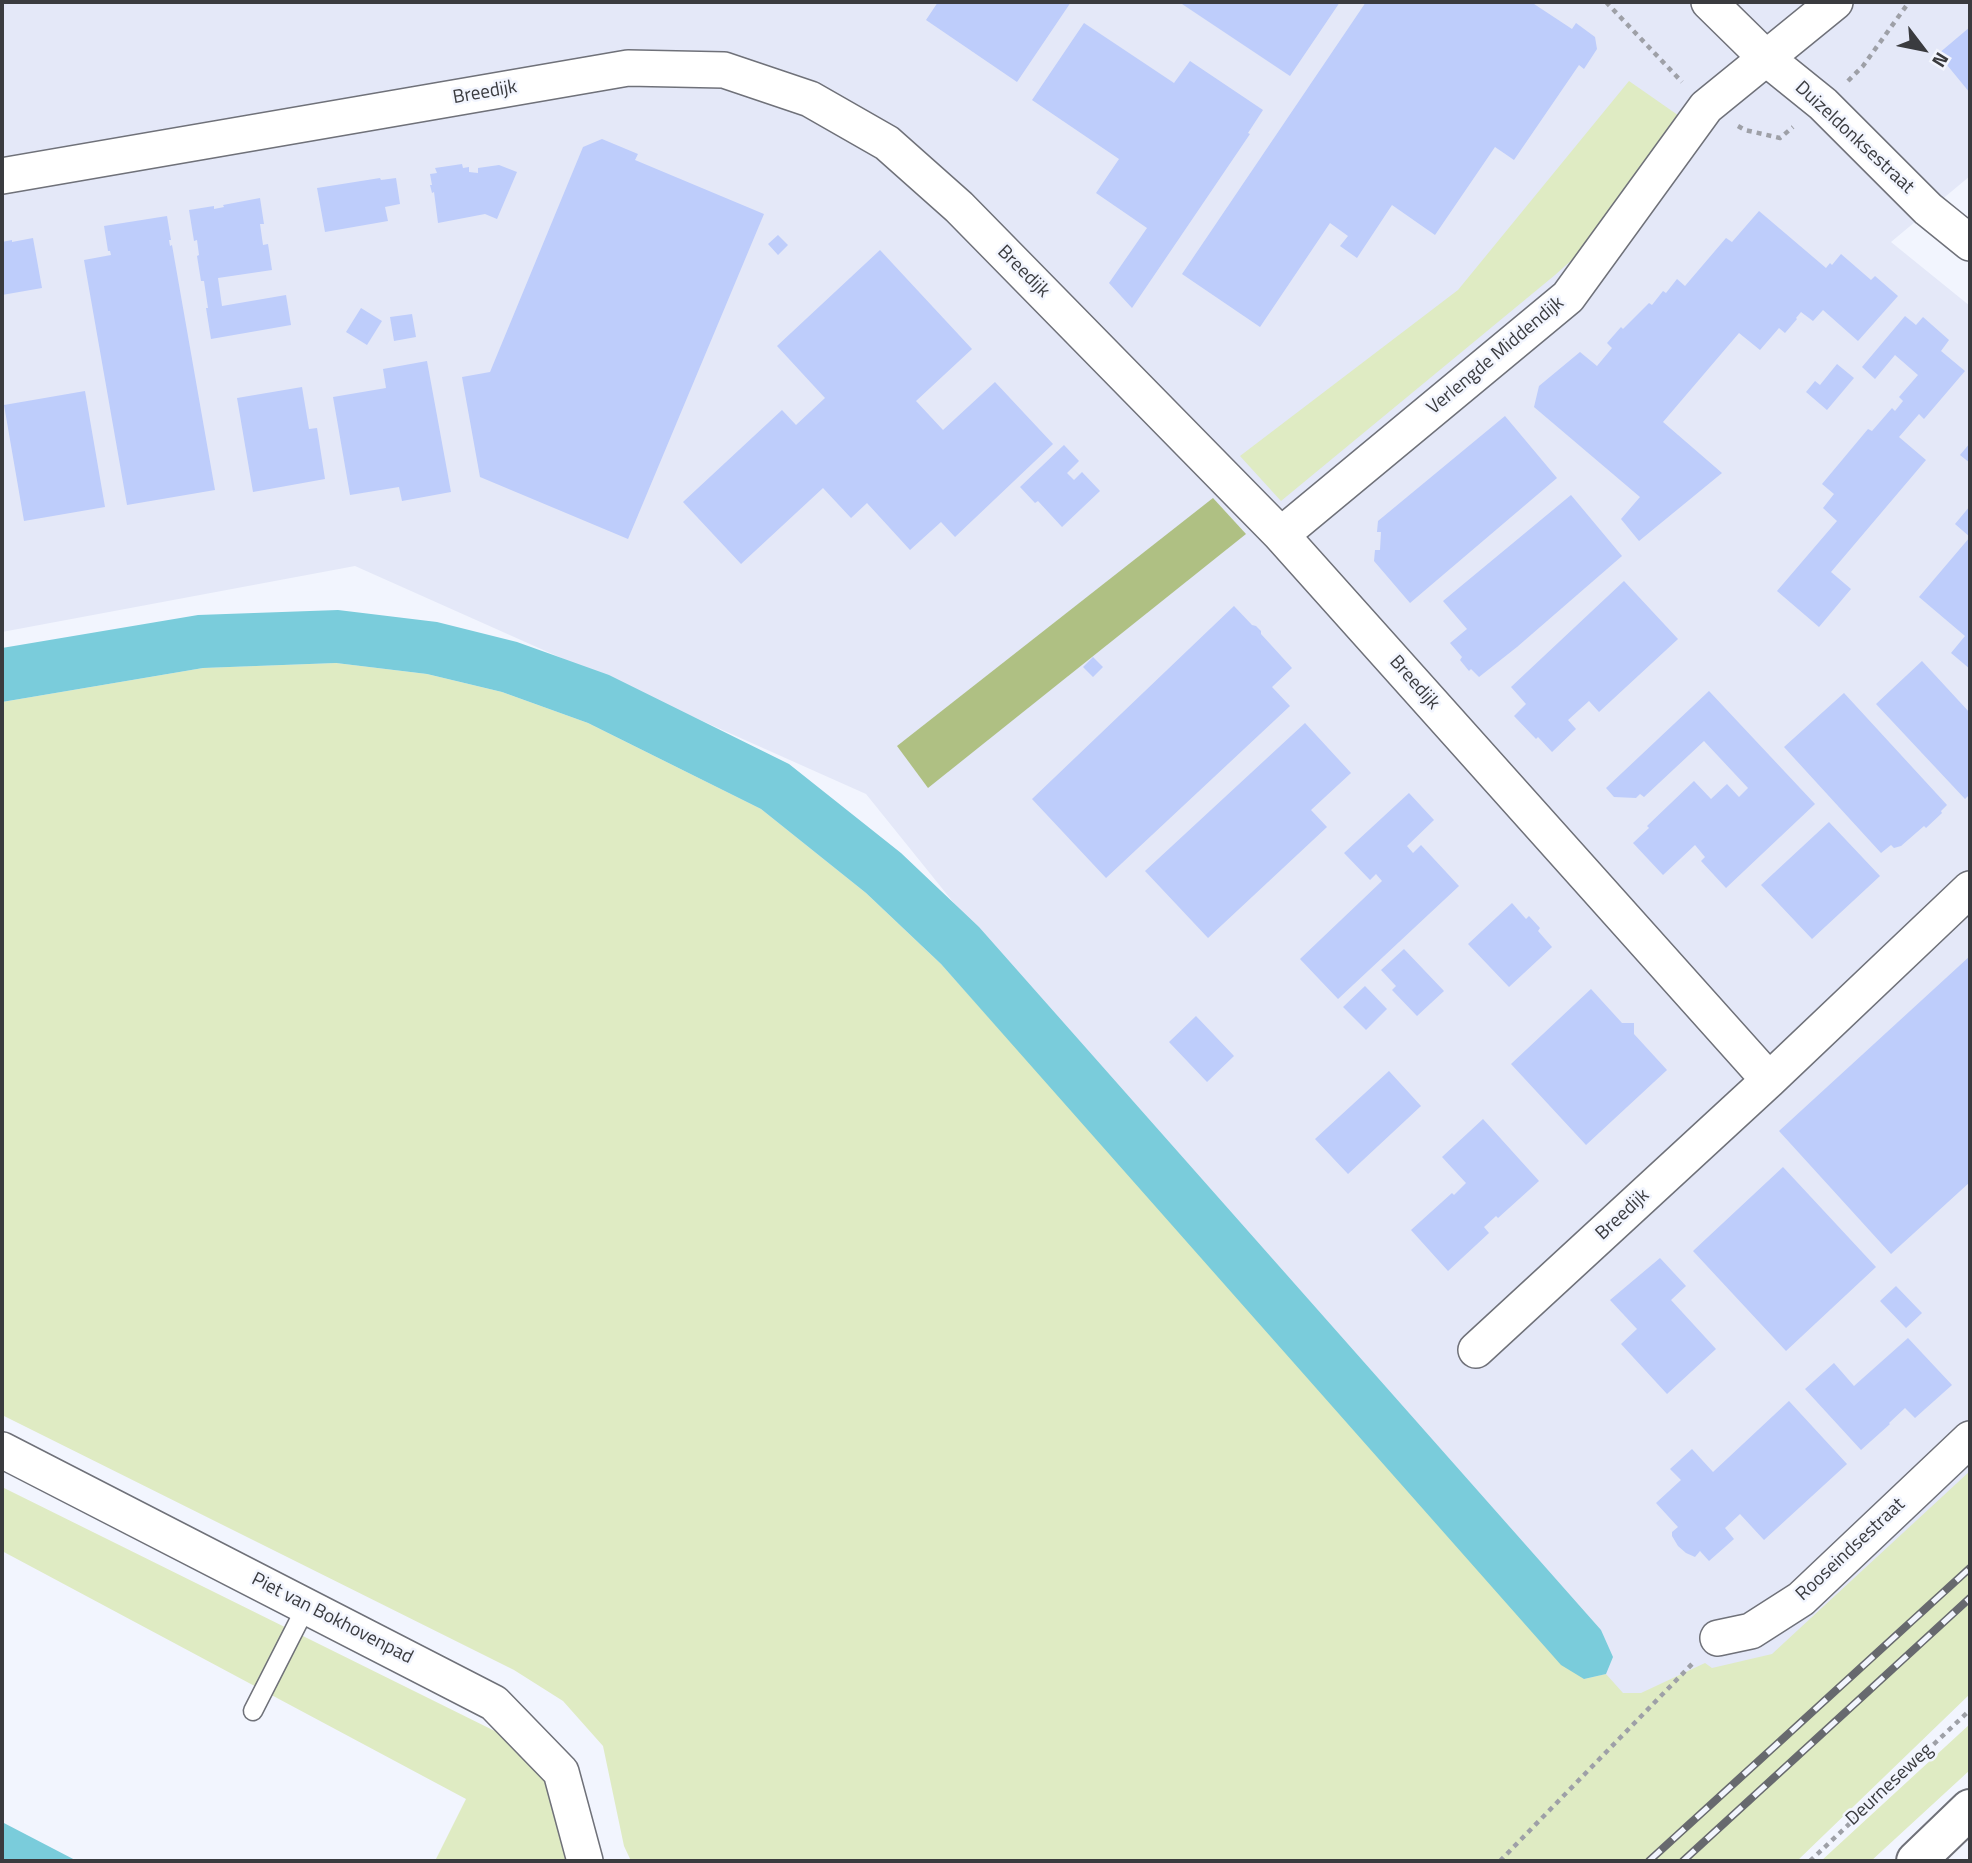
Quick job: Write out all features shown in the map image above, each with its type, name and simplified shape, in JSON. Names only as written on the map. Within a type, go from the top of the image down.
[{"type":"main road","points":[[1916,1861],[1970,1810]]},
{"type":"street","name":"Duizeldonksestraat","points":[[1710,2],[1766,58],[1823,103],[1928,209],[1970,243]]},
{"type":"street","name":"Verlengde Middendijk","points":[[1282,535],[1568,297],[1706,107],[1835,2]]},
{"type":"street","name":"Breedijk","points":[[2,176],[628,68],[723,70],[810,99],[887,144],[959,207],[1282,535],[1769,1080]]},
{"type":"street","name":"Breedijk","points":[[1476,1350],[1769,1080],[1970,889]]},
{"type":"street","name":"Rooseindsestraat","points":[[1718,1638],[1751,1631],[1801,1599],[1970,1439]]},
{"type":"street","name":"Piet van Bokhovenpad","points":[[2,1450],[494,1703],[561,1773],[585,1861]]},
{"type":"lane","points":[[253,1711],[307,1605]]},
{"type":"path","points":[[1823,103],[1863,66],[1909,2]]},
{"type":"path","points":[[1500,1861],[1718,1638]]},
{"type":"path","name":"Deurneseweg","points":[[1810,1861],[1970,1710]]},
{"type":"shaded area","points":[[2,2],[1970,2],[1970,176],[1891,242],[1970,306],[1970,1502],[1665,1785],[866,794],[355,566],[2,632]]},
{"type":"green space","points":[[1629,81],[1695,127],[1602,233],[1555,275],[1281,501],[1240,456],[1458,290]]},
{"type":"green space","points":[[1213,498],[1246,534],[928,788],[897,746]]},
{"type":"green space","points":[[336,663],[427,674],[502,692],[588,723],[761,809],[866,893],[941,964],[1584,1679],[1606,1674],[1623,1693],[1641,1693],[1705,1663],[1712,1668],[1772,1654],[1970,1471],[1970,1694],[1797,1861],[631,1861],[624,1846],[603,1746],[563,1701],[514,1670],[2,1415],[2,702],[203,668]]},
{"type":"green space","points":[[2,1487],[515,1741],[551,1768],[570,1861],[435,1861],[466,1799],[2,1551]]},
{"type":"green space","points":[[1970,1724],[1970,1770],[1871,1861],[1821,1861]]},
{"type":"water","points":[[338,610],[437,622],[517,642],[609,675],[789,764],[901,853],[979,927],[1601,1630],[1613,1657],[1606,1674],[1584,1679],[1561,1665],[941,964],[866,893],[761,809],[588,723],[502,692],[427,674],[336,663],[203,668],[2,702],[2,648],[198,615]]},
{"type":"water","points":[[2,1822],[77,1861],[2,1861]]},
{"type":"building","points":[[938,2],[1071,2],[1017,82],[926,20]]},
{"type":"building","points":[[1179,2],[1340,2],[1290,76]]},
{"type":"building","points":[[1366,2],[1531,2],[1572,29],[1576,23],[1595,37],[1597,49],[1584,69],[1579,65],[1514,160],[1495,147],[1435,235],[1392,205],[1357,258],[1340,246],[1348,236],[1330,223],[1260,327],[1182,274]]},
{"type":"building","points":[[1084,23],[1174,83],[1190,61],[1263,110],[1248,133],[1250,134],[1132,308],[1109,283],[1147,228],[1096,193],[1119,159],[1032,100]]},
{"type":"building","points":[[1970,27],[1970,93],[1938,54]]},
{"type":"building","points":[[602,139],[638,154],[635,160],[764,214],[628,539],[480,477],[462,377],[490,372],[583,147]]},
{"type":"building","points":[[462,164],[463,168],[469,167],[469,172],[478,173],[478,168],[499,165],[517,172],[497,219],[485,214],[438,223],[430,174],[437,173],[435,168]]},
{"type":"building","points":[[396,178],[400,204],[385,207],[388,221],[325,232],[317,188]]},
{"type":"building","points":[[260,198],[264,224],[260,224],[263,245],[268,244],[272,270],[218,278],[222,306],[286,295],[291,325],[211,339],[204,281],[201,281],[197,240],[194,241],[189,210],[214,206],[214,209]]},
{"type":"building","points":[[1759,211],[1826,268],[1841,254],[1871,280],[1875,276],[1898,296],[1858,341],[1823,310],[1813,321],[1801,312],[1785,333],[1779,328],[1760,350],[1739,333],[1663,422],[1722,473],[1639,541],[1621,519],[1640,497],[1534,407],[1539,386],[1580,352],[1597,366],[1612,348],[1607,343],[1621,327],[1623,329],[1649,303],[1652,305],[1663,291],[1666,293],[1677,279],[1685,286],[1726,238],[1732,242]]},
{"type":"building","points":[[167,216],[170,246],[172,245],[215,490],[127,505],[84,260],[111,255],[104,226]]},
{"type":"building","points":[[778,235],[788,245],[778,255],[768,244]]},
{"type":"building","points":[[33,238],[42,288],[2,295],[2,242]]},
{"type":"building","points":[[880,250],[972,349],[916,401],[943,430],[995,382],[1053,444],[955,537],[941,522],[910,550],[867,503],[851,518],[823,488],[741,564],[683,502],[782,410],[796,425],[825,398],[777,346]]},
{"type":"building","points":[[361,308],[382,321],[367,345],[346,332]]},
{"type":"building","points":[[412,314],[416,337],[394,341],[390,317]]},
{"type":"building","points":[[1905,316],[1916,325],[1923,317],[1949,340],[1941,351],[1965,371],[1924,419],[1919,414],[1899,437],[1926,460],[1831,572],[1851,589],[1819,627],[1777,591],[1837,521],[1823,508],[1834,494],[1822,484],[1868,429],[1872,431],[1892,408],[1895,411],[1903,401],[1899,397],[1918,375],[1895,355],[1875,379],[1862,367]]},
{"type":"building","points":[[427,361],[451,492],[402,501],[399,487],[350,495],[333,397],[386,388],[383,369]]},
{"type":"building","points":[[1837,364],[1854,378],[1827,410],[1806,392],[1815,381],[1820,385]]},
{"type":"building","points":[[302,387],[309,429],[317,428],[325,479],[253,492],[237,398]]},
{"type":"building","points":[[85,391],[105,507],[24,521],[4,405]]},
{"type":"building","points":[[1505,416],[1557,478],[1410,603],[1374,561],[1375,550],[1380,550],[1381,532],[1377,532],[1378,521]]},
{"type":"building","points":[[1970,443],[1970,463],[1960,455]]},
{"type":"building","points":[[1064,445],[1079,461],[1067,473],[1074,480],[1082,472],[1100,491],[1062,527],[1038,501],[1035,503],[1020,487]]},
{"type":"building","points":[[1571,495],[1622,556],[1479,677],[1471,669],[1469,671],[1450,643],[1467,629],[1443,601]]},
{"type":"building","points":[[1970,506],[1970,537],[1955,524]]},
{"type":"building","points":[[1970,537],[1970,669],[1951,653],[1965,636],[1919,597]]},
{"type":"building","points":[[1624,581],[1678,639],[1599,712],[1589,701],[1568,720],[1576,729],[1552,752],[1514,716],[1526,704],[1511,687]]},
{"type":"building","points":[[1234,606],[1261,631],[1292,668],[1272,687],[1290,706],[1106,878],[1032,799]]},
{"type":"building","points":[[1093,657],[1103,667],[1093,677],[1083,667]]},
{"type":"building","points":[[1922,661],[1970,713],[1970,794],[1965,799],[1876,704]]},
{"type":"building","points":[[1709,691],[1815,804],[1726,888],[1701,861],[1705,857],[1695,845],[1663,875],[1633,843],[1694,781],[1711,799],[1727,784],[1739,797],[1748,788],[1704,741],[1644,797],[1640,794],[1636,798],[1614,797],[1606,788]]},
{"type":"building","points":[[1844,693],[1947,805],[1926,828],[1924,826],[1901,846],[1894,848],[1891,845],[1881,853],[1784,747]]},
{"type":"building","points":[[1305,723],[1351,773],[1311,810],[1327,827],[1208,938],[1145,871]]},
{"type":"building","points":[[1409,793],[1434,820],[1407,846],[1413,853],[1421,845],[1459,886],[1338,999],[1300,959],[1382,881],[1376,874],[1370,880],[1344,853]]},
{"type":"building","points":[[1829,822],[1880,876],[1812,939],[1761,885]]},
{"type":"building","points":[[1512,903],[1526,919],[1529,916],[1540,928],[1538,931],[1552,947],[1509,987],[1468,944]]},
{"type":"building","points":[[1404,949],[1444,991],[1417,1016],[1392,990],[1396,986],[1381,970]]},
{"type":"building","points":[[1970,956],[1970,1182],[1891,1254],[1779,1131]]},
{"type":"building","points":[[1365,986],[1387,1009],[1366,1030],[1343,1007]]},
{"type":"building","points":[[1591,989],[1622,1023],[1634,1023],[1634,1034],[1667,1070],[1586,1145],[1511,1064]]},
{"type":"building","points":[[1196,1016],[1234,1056],[1207,1082],[1169,1042]]},
{"type":"building","points":[[1389,1071],[1421,1106],[1348,1174],[1315,1139]]},
{"type":"building","points":[[1483,1119],[1539,1181],[1484,1227],[1489,1233],[1448,1271],[1411,1230],[1466,1183],[1442,1157]]},
{"type":"building","points":[[1783,1167],[1876,1267],[1786,1351],[1693,1251]]},
{"type":"building","points":[[1660,1258],[1686,1286],[1671,1300],[1716,1349],[1667,1394],[1621,1344],[1637,1329],[1610,1300]]},
{"type":"building","points":[[1896,1286],[1922,1313],[1906,1328],[1880,1301]]},
{"type":"building","points":[[1908,1338],[1952,1385],[1915,1418],[1905,1408],[1861,1450],[1805,1389],[1834,1363],[1854,1386]]},
{"type":"building","points":[[1789,1401],[1847,1464],[1764,1540],[1740,1514],[1725,1528],[1734,1539],[1709,1561],[1700,1551],[1695,1557],[1686,1553],[1672,1536],[1672,1532],[1678,1527],[1656,1503],[1681,1480],[1670,1469],[1692,1449],[1713,1472]]},
{"type":"railway","points":[[1649,1861],[1970,1568]]},
{"type":"railway","points":[[1683,1861],[1970,1598]]}]
